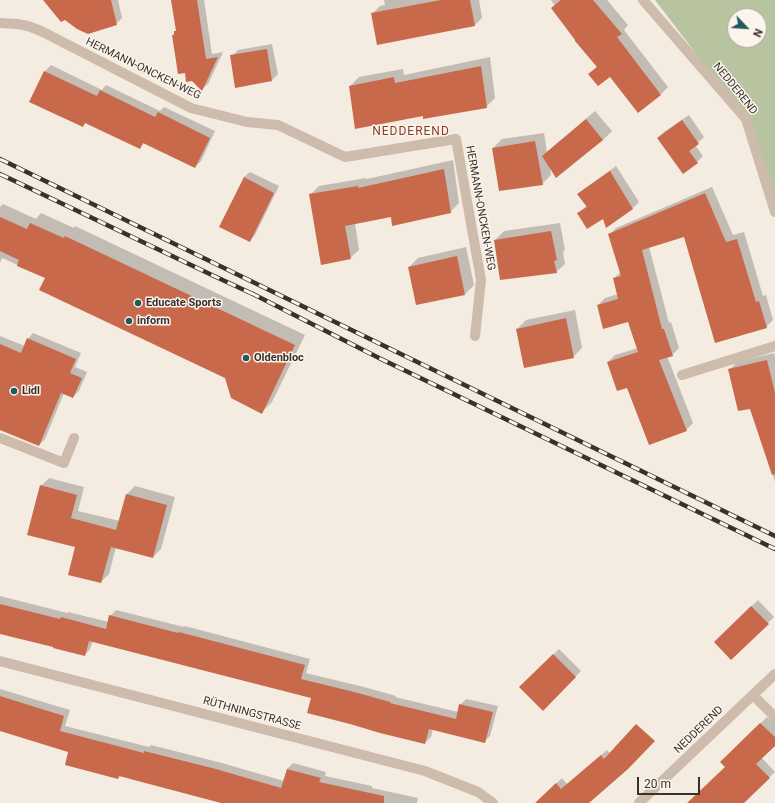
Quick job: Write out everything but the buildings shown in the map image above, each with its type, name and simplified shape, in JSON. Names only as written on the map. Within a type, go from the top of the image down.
[{"type":"street","name":"NEDDEREND","points":[[643,0],[746,119],[775,212]]},
{"type":"street","name":"HERMANN-ONCKEN-WEG","points":[[0,23],[28,26],[41,31],[191,108],[247,122],[278,125],[345,157],[456,139],[481,280],[475,336]]},
{"type":"street","points":[[682,375],[775,346]]},
{"type":"street","points":[[0,438],[64,463],[74,438]]},
{"type":"street","name":"RÜTHNINGSTRASSE","points":[[0,661],[425,771],[478,792],[493,803]]},
{"type":"street","name":"NEDDEREND","points":[[639,803],[775,674]]},
{"type":"street","points":[[753,695],[775,717]]},
{"type":"green space","points":[[655,0],[775,0],[775,209],[746,119]]},
{"type":"railway","points":[[0,159],[775,536]]},
{"type":"railway","points":[[0,174],[255,295]]},
{"type":"railway","points":[[251,293],[381,359],[775,549]]},
{"type":"place","name":"Educate Sports","points":[[138,303]]},
{"type":"place","name":"inform","points":[[129,321]]},
{"type":"place","name":"Oldenbloc","points":[[246,358]]},
{"type":"place","name":"Lidl","points":[[14,391]]},
{"type":"district","name":"NEDDEREND","points":[[411,132]]}]
